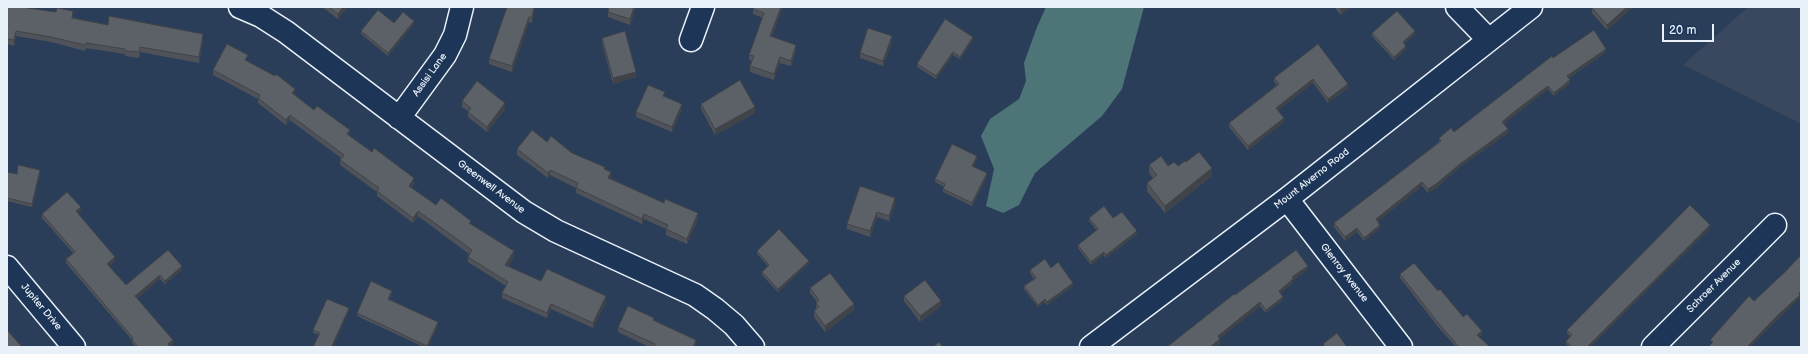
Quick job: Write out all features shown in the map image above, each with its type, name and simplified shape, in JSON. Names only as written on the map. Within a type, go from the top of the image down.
[{"type":"street","name":"Greenwell Avenue","points":[[240,7],[261,16],[286,32],[524,212],[556,231],[695,295],[734,325],[752,347]]},
{"type":"street","name":"Assisi Lane","points":[[398,118],[445,55],[455,36],[462,7]]},
{"type":"street","points":[[691,40],[703,7]]},
{"type":"street","points":[[1457,7],[1488,39]]},
{"type":"street","name":"Mount Alverno Road","points":[[1091,347],[1287,199],[1530,7]]},
{"type":"street","name":"Glenroy Avenue","points":[[1287,199],[1401,347]]},
{"type":"street","name":"Schroer Avenue","points":[[1653,347],[1774,225]]},
{"type":"street","name":"Jupiter Drive","points":[[7,267],[74,347]]},
{"type":"shaded area","points":[[1748,7],[1801,7],[1801,124],[1683,65]]},
{"type":"green space","points":[[1046,7],[1144,7],[1122,89],[1102,116],[1035,173],[1019,205],[1003,213],[986,206],[994,169],[981,136],[990,119],[1019,99],[1026,81],[1024,63]]},
{"type":"building","points":[[7,7],[28,7],[27,8],[56,12],[57,8],[73,11],[72,18],[108,25],[109,16],[203,34],[199,57],[140,47],[139,52],[125,51],[125,49],[86,43],[85,45],[16,31],[14,40],[7,39]]},
{"type":"building","points":[[329,7],[343,7],[338,14]]},
{"type":"building","points":[[507,7],[534,7],[532,17],[529,17],[512,66],[489,59]]},
{"type":"building","points":[[609,7],[634,7],[630,19],[608,12]]},
{"type":"building","points":[[754,7],[781,7],[770,36],[796,45],[791,61],[780,57],[774,74],[750,66],[754,56],[749,55],[764,13],[753,9]]},
{"type":"building","points":[[1592,7],[1627,7],[1607,25]]},
{"type":"building","points":[[378,10],[394,23],[403,12],[414,21],[388,53],[361,31]]},
{"type":"building","points":[[1397,11],[1415,31],[1403,42],[1406,46],[1394,57],[1372,33]]},
{"type":"building","points":[[945,19],[973,37],[960,57],[953,52],[936,76],[917,64]]},
{"type":"building","points":[[868,28],[892,36],[883,61],[860,53]]},
{"type":"building","points":[[1594,30],[1606,49],[1567,76],[1570,80],[1554,93],[1548,86],[1515,111],[1502,122],[1508,129],[1460,164],[1436,184],[1428,189],[1422,182],[1376,219],[1380,225],[1364,238],[1357,228],[1345,237],[1334,223],[1441,141],[1439,138],[1451,128],[1454,132],[1552,56],[1553,58]]},
{"type":"building","points":[[625,31],[636,72],[613,78],[602,38]]},
{"type":"building","points":[[227,44],[248,55],[245,60],[275,76],[276,74],[295,89],[292,93],[314,110],[317,106],[350,130],[347,134],[372,152],[374,148],[414,178],[409,186],[436,205],[441,198],[471,221],[469,223],[514,251],[505,265],[541,281],[547,269],[606,296],[593,323],[551,304],[547,313],[502,293],[508,282],[468,257],[472,250],[418,211],[413,218],[377,191],[379,188],[340,160],[344,155],[290,115],[286,120],[258,98],[260,95],[213,70]]},
{"type":"building","points":[[1318,44],[1348,84],[1328,99],[1313,79],[1276,108],[1284,118],[1248,146],[1229,123],[1279,84],[1274,78]]},
{"type":"building","points":[[740,80],[755,107],[715,129],[701,104]]},
{"type":"building","points":[[477,81],[505,103],[487,127],[468,112],[471,108],[462,101]]},
{"type":"building","points":[[648,85],[665,92],[663,96],[682,104],[672,127],[636,112]]},
{"type":"building","points":[[532,130],[547,142],[551,136],[572,153],[605,167],[604,169],[611,172],[608,178],[664,203],[665,199],[698,213],[687,239],[666,229],[668,225],[644,214],[642,219],[576,188],[578,183],[550,170],[548,173],[517,149]]},
{"type":"building","points":[[952,144],[977,156],[972,166],[987,173],[972,203],[943,189],[945,184],[935,179]]},
{"type":"building","points":[[1199,152],[1212,168],[1165,206],[1147,183],[1157,175],[1149,165],[1161,156],[1168,166],[1174,162],[1178,166]]},
{"type":"building","points":[[18,165],[40,170],[32,204],[7,198],[7,172],[17,174]]},
{"type":"building","points":[[860,186],[895,198],[889,216],[877,212],[870,231],[847,224]]},
{"type":"building","points":[[67,192],[81,207],[76,211],[115,257],[107,264],[126,285],[168,250],[182,266],[165,281],[160,275],[135,296],[173,340],[168,344],[170,347],[138,347],[132,340],[133,338],[66,259],[75,252],[42,214]]},
{"type":"building","points":[[1690,205],[1710,225],[1587,347],[1572,347],[1566,341],[1572,335],[1567,330]]},
{"type":"building","points":[[1104,206],[1113,218],[1122,212],[1137,231],[1106,255],[1104,252],[1091,262],[1078,245],[1098,229],[1089,218]]},
{"type":"building","points":[[779,229],[809,261],[778,289],[762,272],[769,265],[757,251]]},
{"type":"building","points":[[1296,250],[1308,266],[1292,277],[1293,279],[1279,291],[1283,297],[1266,310],[1260,302],[1218,336],[1220,339],[1210,347],[1167,347],[1234,294],[1235,295]]},
{"type":"building","points":[[1801,255],[1800,295],[1747,347],[1708,347],[1713,342],[1710,340],[1749,296],[1754,301]]},
{"type":"building","points":[[1045,259],[1051,268],[1058,262],[1073,283],[1047,302],[1045,299],[1038,305],[1024,286],[1036,278],[1030,270]]},
{"type":"building","points":[[1414,263],[1438,291],[1440,289],[1463,317],[1467,314],[1482,331],[1477,335],[1490,347],[1459,347],[1400,274]]},
{"type":"building","points":[[830,273],[854,304],[825,326],[814,311],[819,307],[816,303],[819,300],[810,288]]},
{"type":"building","points":[[925,280],[941,301],[920,316],[904,296]]},
{"type":"building","points":[[371,281],[392,291],[388,299],[438,322],[427,346],[357,313]]},
{"type":"building","points":[[327,299],[349,308],[332,346],[335,347],[313,347],[320,333],[313,330]]},
{"type":"building","points":[[628,306],[654,318],[653,320],[696,340],[693,347],[655,347],[655,344],[618,327]]},
{"type":"building","points":[[7,330],[22,347],[7,347]]},
{"type":"building","points":[[1337,333],[1347,347],[1325,347],[1323,344]]},
{"type":"building","points":[[939,342],[943,347],[933,347]]}]
